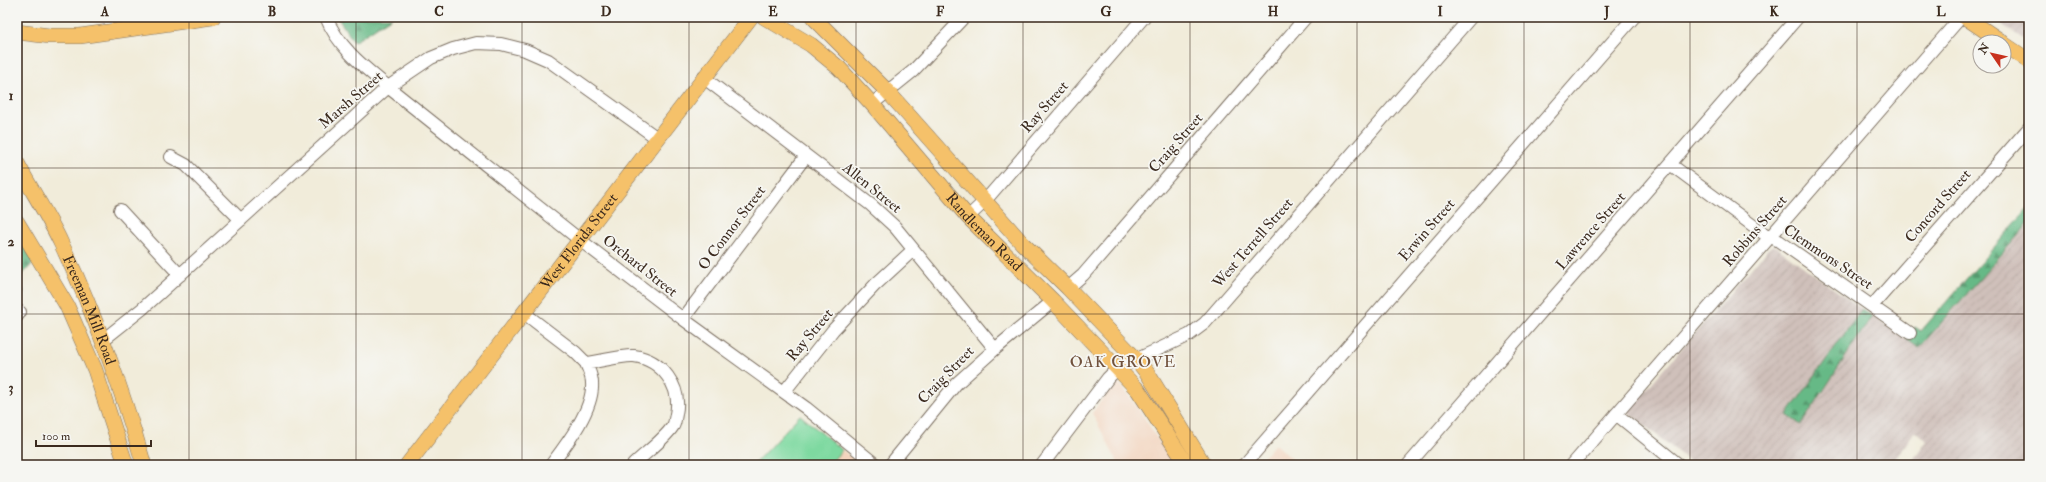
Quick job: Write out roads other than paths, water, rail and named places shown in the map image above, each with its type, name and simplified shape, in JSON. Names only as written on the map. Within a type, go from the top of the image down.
[{"type":"main road","points":[[17,32],[50,36],[80,36],[213,17]]},
{"type":"main road","name":"West Florida Street","points":[[407,465],[703,77],[751,17]]},
{"type":"main road","name":"Randleman Road","points":[[764,17],[811,45],[839,68],[872,104],[968,217],[1053,301],[1138,390],[1187,465]]},
{"type":"main road","name":"Randleman Road","points":[[813,17],[888,92],[984,202],[1022,243],[1068,288],[1136,359],[1148,374],[1204,465]]},
{"type":"main road","points":[[1965,17],[1990,34]]},
{"type":"main road","points":[[2012,49],[2029,61]]},
{"type":"main road","name":"Freeman Mill Road","points":[[17,163],[60,241],[103,340],[132,424],[144,465]]},
{"type":"main road","name":"Freeman Mill Road","points":[[17,222],[67,306],[95,370],[126,465]]},
{"type":"street","name":"Orchard Street","points":[[326,17],[330,27],[346,49],[388,87],[580,240],[683,319],[784,392],[876,465]]},
{"type":"street","points":[[872,104],[913,71],[964,17]]},
{"type":"street","name":"Ray Street","points":[[968,217],[984,202],[1144,17]]},
{"type":"street","name":"Craig Street","points":[[1068,288],[1083,276],[1306,17]]},
{"type":"street","name":"West Terrell Street","points":[[1042,465],[1108,378],[1118,368],[1189,336],[1205,324],[1471,17]]},
{"type":"street","name":"Erwin Street","points":[[1244,465],[1634,17]]},
{"type":"street","name":"Lawrence Street","points":[[1408,465],[1798,17]]},
{"type":"street","name":"Robbins Street","points":[[1572,465],[1961,17]]},
{"type":"street","name":"Marsh Street","points":[[103,340],[180,275],[388,87],[431,58],[453,48],[476,44],[502,44],[525,50],[548,60],[657,138]]},
{"type":"street","name":"Allen Street","points":[[703,77],[871,205],[895,227],[995,349]]},
{"type":"street","name":"Concord Street","points":[[1872,306],[2029,128]]},
{"type":"street","name":"O Connor Street","points":[[683,319],[806,156]]},
{"type":"street","points":[[171,157],[186,165],[241,220]]},
{"type":"street","name":"Clemmons Street","points":[[1670,164],[1771,237],[1910,333]]},
{"type":"street","points":[[120,210],[180,275]]},
{"type":"street","name":"Ray Street","points":[[784,392],[833,330],[875,285],[913,250]]},
{"type":"street","name":"Craig Street","points":[[890,465],[956,384],[995,349],[1053,301]]},
{"type":"street","points":[[524,313],[575,352],[586,363],[592,383],[591,397],[584,416],[552,465]]},
{"type":"street","points":[[586,363],[633,356],[645,359],[666,373],[673,382],[677,396],[677,411],[674,426],[633,465]]},
{"type":"street","points":[[1616,414],[1679,465]]},
{"type":"district","name":"OAK GROVE","points":[[1123,362]]}]
